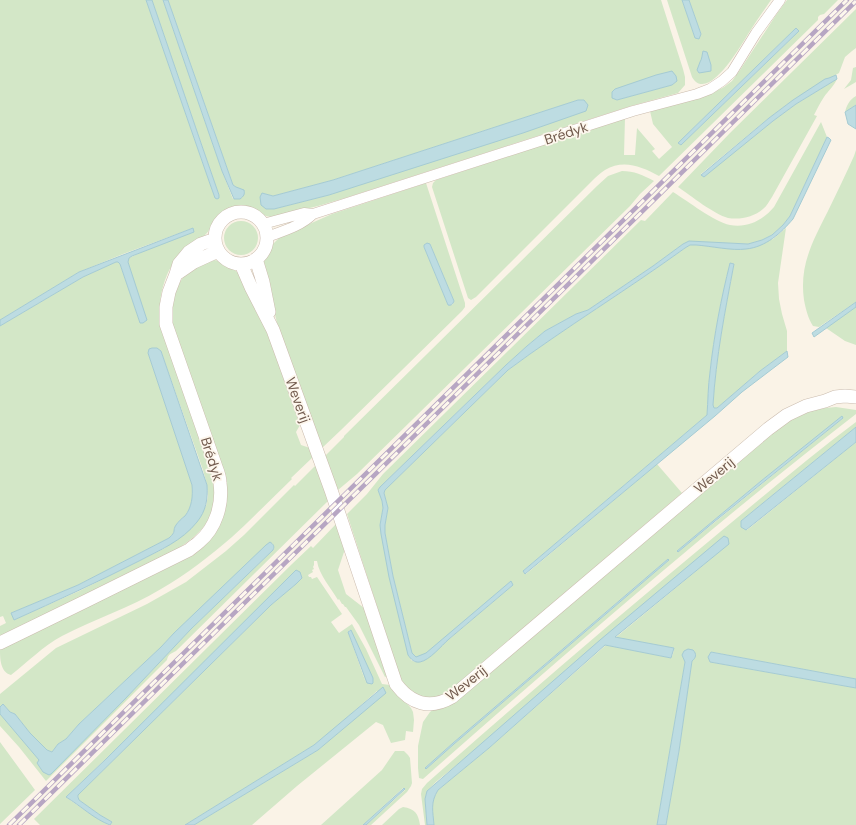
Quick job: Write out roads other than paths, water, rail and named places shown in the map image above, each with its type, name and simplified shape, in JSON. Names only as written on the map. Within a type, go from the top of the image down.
[{"type":"street","name":"Brédyk","points":[[265,231],[289,228],[307,220],[314,214],[633,111],[710,89],[732,72],[756,33],[780,0]]},
{"type":"street","points":[[232,213],[248,213],[256,217],[265,231],[266,243],[264,249],[256,259],[249,262],[241,264],[228,261],[223,257],[216,245],[216,228],[222,219],[232,213]]},
{"type":"street","name":"Brédyk","points":[[0,643],[189,550],[199,542],[211,528],[219,510],[221,497],[220,482],[214,460],[166,324],[166,307],[167,299],[179,264],[189,252],[201,244],[216,245]]},
{"type":"street","name":"Weverij","points":[[256,259],[263,282],[272,330]]},
{"type":"street","name":"Weverij","points":[[241,264],[272,330],[331,490],[396,684],[405,695],[422,703],[435,704],[452,697],[768,429],[787,415],[806,406],[835,397],[856,397]]},
{"type":"street","name":"Weverij","points":[[825,401],[834,404],[856,406]]},
{"type":"water","points":[[146,0],[152,0],[219,195],[219,198],[217,199],[215,198],[210,184]]},
{"type":"water","points":[[163,0],[168,0],[233,185],[244,190],[244,195],[240,199],[234,199],[222,171]]},
{"type":"water","points":[[682,0],[689,0],[701,34],[699,39],[695,38]]},
{"type":"water","points":[[796,28],[799,31],[681,145],[678,143]]},
{"type":"water","points":[[703,51],[707,52],[711,65],[711,71],[699,73],[697,70]]},
{"type":"water","points":[[672,71],[676,76],[677,81],[672,85],[617,100],[612,98],[612,92],[615,89]]},
{"type":"water","points":[[836,75],[837,79],[796,104],[704,177],[701,175],[769,118],[793,100],[825,79]]},
{"type":"water","points":[[578,100],[584,100],[588,105],[586,111],[523,133],[329,195],[274,209],[266,209],[261,205],[260,197],[262,193],[273,196],[333,180]]},
{"type":"water","points":[[856,105],[856,129],[848,124],[845,112]]},
{"type":"water","points":[[827,137],[831,140],[793,219],[778,234],[753,248],[728,249],[690,245],[685,248],[508,370],[385,490],[384,493],[388,508],[385,533],[393,576],[412,653],[416,657],[426,653],[511,581],[513,585],[431,656],[420,662],[413,660],[408,655],[389,577],[380,525],[383,508],[378,490],[380,487],[506,365],[545,331],[576,314],[588,310],[689,241],[748,244],[772,235],[790,216]]},
{"type":"water","points":[[193,228],[194,232],[129,258],[128,262],[147,320],[143,323],[140,323],[120,264],[116,262],[83,277],[0,326],[0,320],[79,272]]},
{"type":"water","points":[[427,243],[430,244],[454,301],[451,305],[448,305],[424,247]]},
{"type":"water","points":[[730,263],[734,264],[724,317],[714,387],[714,408],[717,408],[760,371],[787,351],[788,357],[742,392],[525,574],[523,571],[707,415],[714,344]]},
{"type":"water","points":[[856,302],[856,307],[814,337],[812,333]]},
{"type":"water","points":[[157,348],[161,351],[207,485],[207,500],[202,514],[185,535],[163,549],[93,584],[14,620],[11,613],[78,585],[169,538],[173,534],[177,524],[187,513],[192,501],[192,485],[148,353],[149,349]]},
{"type":"water","points":[[842,416],[843,418],[678,552],[677,551],[761,481]]},
{"type":"water","points":[[856,427],[856,442],[746,530],[741,527],[741,521]]},
{"type":"water","points":[[724,536],[728,538],[729,544],[615,637],[674,648],[671,658],[605,645],[489,748],[438,790],[433,803],[434,825],[427,825],[425,799],[427,791],[600,640]]},
{"type":"water","points":[[270,542],[274,547],[273,550],[191,629],[51,774],[49,775],[43,772],[37,763],[39,760],[0,714],[0,707],[3,704],[10,712],[15,714],[30,733],[47,750],[52,752],[58,744],[66,739],[79,724]]},
{"type":"water","points":[[668,559],[669,560],[426,769],[425,768],[453,743]]},
{"type":"water","points":[[296,570],[300,572],[302,578],[271,605],[78,795],[79,800],[112,822],[110,825],[93,816],[66,797],[106,759]]},
{"type":"water","points":[[351,630],[373,678],[372,684],[367,683],[348,632]]},
{"type":"water","points":[[688,649],[693,650],[696,656],[692,661],[679,751],[666,825],[657,825],[685,662],[682,655],[684,651]]},
{"type":"water","points":[[711,652],[856,679],[856,688],[710,662],[708,657]]},
{"type":"water","points":[[383,687],[386,693],[318,750],[194,825],[185,825],[314,745]]},
{"type":"water","points":[[404,788],[405,789],[366,825],[363,825]]},
{"type":"railway","points":[[9,825],[847,0]]},
{"type":"railway","points":[[19,825],[856,1]]}]
